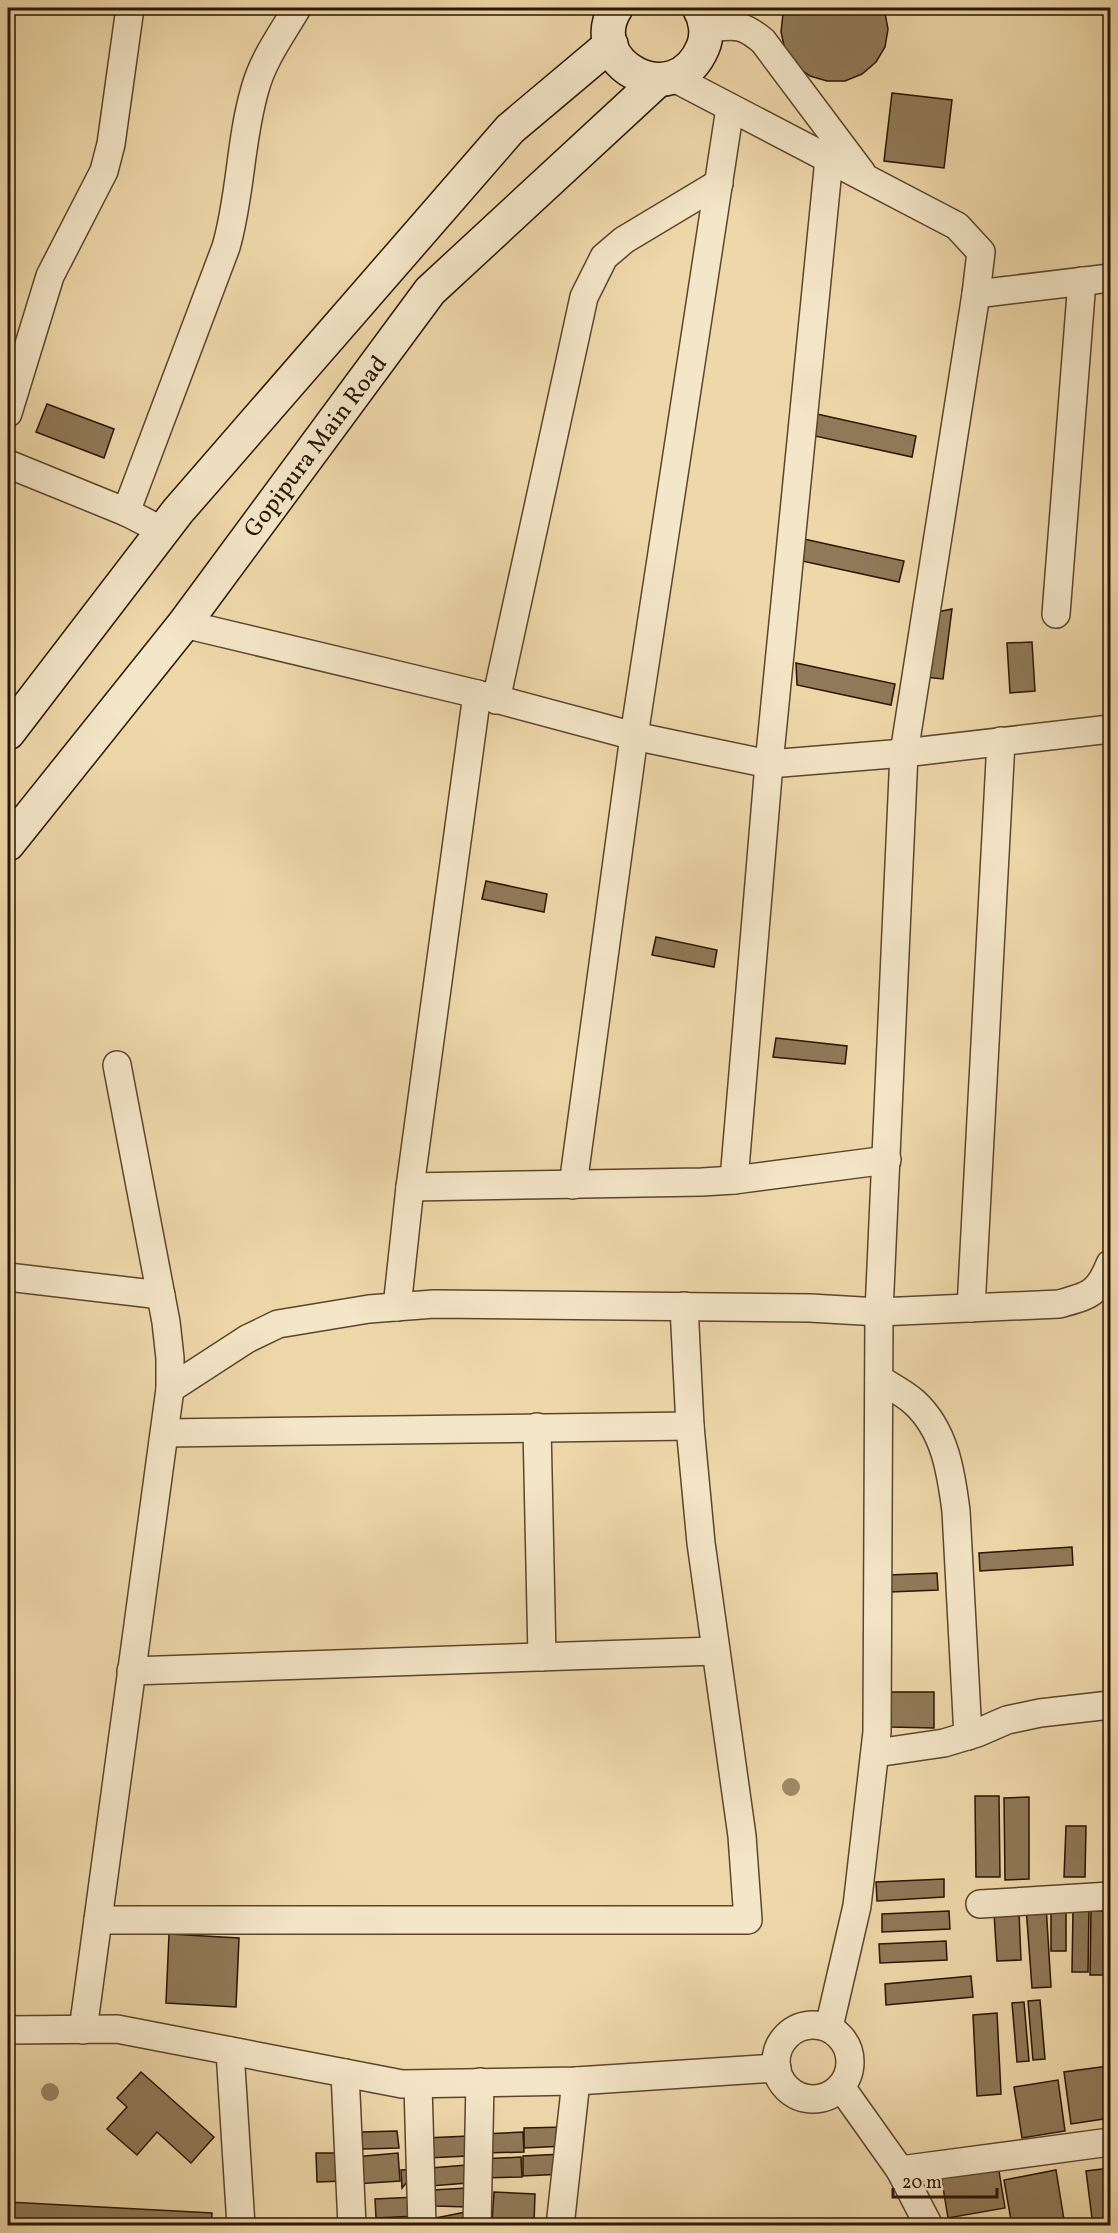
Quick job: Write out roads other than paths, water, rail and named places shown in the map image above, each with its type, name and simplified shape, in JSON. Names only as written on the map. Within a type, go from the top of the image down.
[{"type":"main road","points":[[616,8],[609,28],[611,44],[617,59],[628,70],[642,78],[666,79]]},
{"type":"main road","name":"Gopipura Main Road","points":[[8,844],[184,624],[430,291],[666,79],[687,70],[698,58],[705,44],[702,14]]},
{"type":"main road","points":[[8,733],[178,511],[510,129],[611,44]]},
{"type":"street","points":[[8,413],[50,276],[104,171],[111,144],[130,8]]},
{"type":"street","points":[[126,512],[226,247],[233,223],[255,90],[263,66],[297,8]]},
{"type":"street","points":[[702,14],[735,26],[748,28],[763,41],[868,181]]},
{"type":"street","points":[[666,79],[730,108],[957,226],[981,252],[904,753],[879,1312],[876,1753],[856,1906],[829,2027]]},
{"type":"street","points":[[573,1185],[634,736],[730,108]]},
{"type":"street","points":[[734,1180],[769,764],[829,159]]},
{"type":"street","points":[[396,1307],[410,1187],[487,697],[584,297],[604,257],[624,240],[719,183]]},
{"type":"street","points":[[976,294],[1110,278]]},
{"type":"street","points":[[1056,614],[1082,281]]},
{"type":"street","points":[[8,464],[126,512],[163,531]]},
{"type":"street","points":[[184,624],[487,697],[634,736],[769,764],[904,753],[1110,729]]},
{"type":"street","points":[[971,1308],[1001,741]]},
{"type":"street","points":[[83,2030],[170,1389],[170,1358],[160,1295],[117,1065]]},
{"type":"street","points":[[410,1187],[734,1180],[887,1160]]},
{"type":"street","points":[[170,1389],[247,1339],[278,1323],[300,1318],[434,1304],[810,1308],[879,1312],[1059,1304],[1084,1298],[1103,1282],[1110,1264]]},
{"type":"street","points":[[8,1277],[160,1295]]},
{"type":"street","points":[[98,1920],[748,1920],[742,1836],[700,1543],[690,1426],[684,1306]]},
{"type":"street","points":[[879,1379],[914,1402],[939,1433],[952,1476],[956,1511],[968,1736]]},
{"type":"street","points":[[165,1433],[690,1426]]},
{"type":"street","points":[[537,1427],[542,1657]]},
{"type":"street","points":[[131,1671],[714,1651]]},
{"type":"street","points":[[876,1753],[944,1743],[1007,1720],[1040,1713],[1110,1705]]},
{"type":"street","points":[[980,1904],[1110,1896]]},
{"type":"street","points":[[818,2024],[829,2027],[846,2043],[850,2054],[850,2066],[841,2087],[820,2098],[809,2099],[798,2096],[788,2089],[777,2068],[780,2046],[786,2036],[806,2025],[818,2024]]},
{"type":"street","points":[[8,2030],[117,2030],[402,2084],[418,2085],[576,2081],[777,2068]]},
{"type":"street","points":[[230,2051],[242,2226]]},
{"type":"street","points":[[345,2073],[352,2226]]},
{"type":"street","points":[[560,2226],[576,2081]]},
{"type":"street","points":[[477,2226],[480,2082]]},
{"type":"street","points":[[418,2085],[422,2226]]},
{"type":"street","points":[[841,2087],[900,2170],[929,2226]]},
{"type":"street","points":[[900,2170],[1110,2142]]}]
